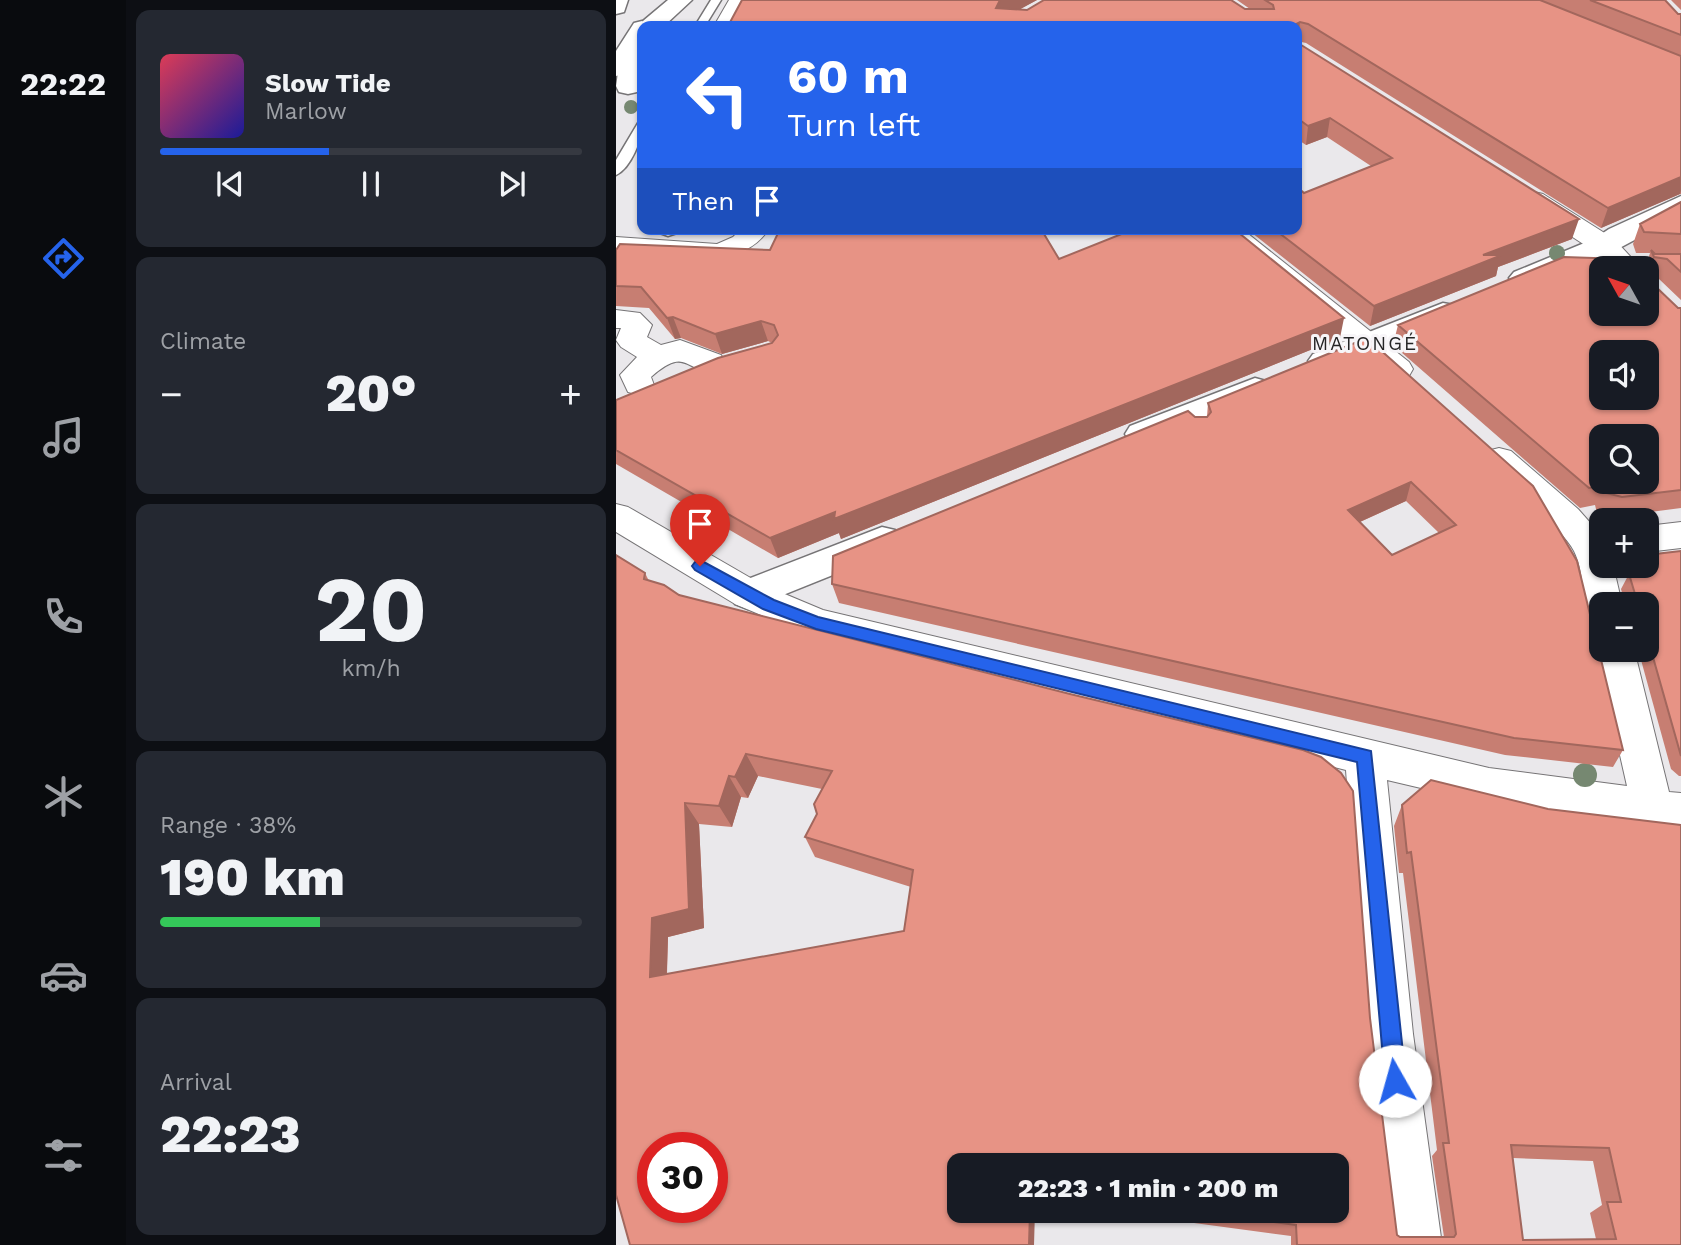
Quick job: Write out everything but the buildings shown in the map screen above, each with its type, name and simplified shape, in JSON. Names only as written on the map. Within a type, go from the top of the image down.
[{"type":"main road","points":[[616,7],[617,0]]},
{"type":"main road","points":[[634,0],[637,22]]},
{"type":"main road","points":[[644,21],[658,0]]},
{"type":"main road","points":[[651,21],[681,0]]},
{"type":"main road","points":[[669,21],[681,0]]},
{"type":"main road","points":[[620,87],[637,33]]},
{"type":"main road","points":[[620,87],[637,69]]},
{"type":"main road","points":[[1625,256],[1619,235],[1681,204]]},
{"type":"main road","points":[[1113,446],[1194,423],[1369,343],[1484,295],[1589,269]]},
{"type":"main road","points":[[748,594],[917,526]]},
{"type":"street","points":[[728,21],[739,0]]},
{"type":"street","points":[[1513,187],[1620,256]]},
{"type":"street","points":[[619,242],[637,226]]},
{"type":"street","points":[[619,242],[720,252],[743,243],[750,235]]},
{"type":"street","points":[[1233,235],[1369,343],[1423,391]]},
{"type":"street","points":[[616,319],[630,320],[637,325],[631,340],[657,356],[680,350],[719,364],[644,394],[635,375],[657,356]]},
{"type":"street","points":[[1475,437],[1589,539]]},
{"type":"street","points":[[616,516],[748,594],[816,623],[1489,786],[1667,811],[1619,662]]},
{"type":"street","points":[[1659,538],[1681,535]]},
{"type":"street","points":[[1365,757],[1390,1034],[1416,1245]]},
{"type":"lane","points":[[703,21],[716,0]]},
{"type":"lane","points":[[616,170],[637,134]]},
{"type":"district","name":"MATONGÉ","points":[[1365,343]]},
{"type":"route","points":[[700,566],[748,594],[816,623],[1365,757],[1395,1081]]}]
